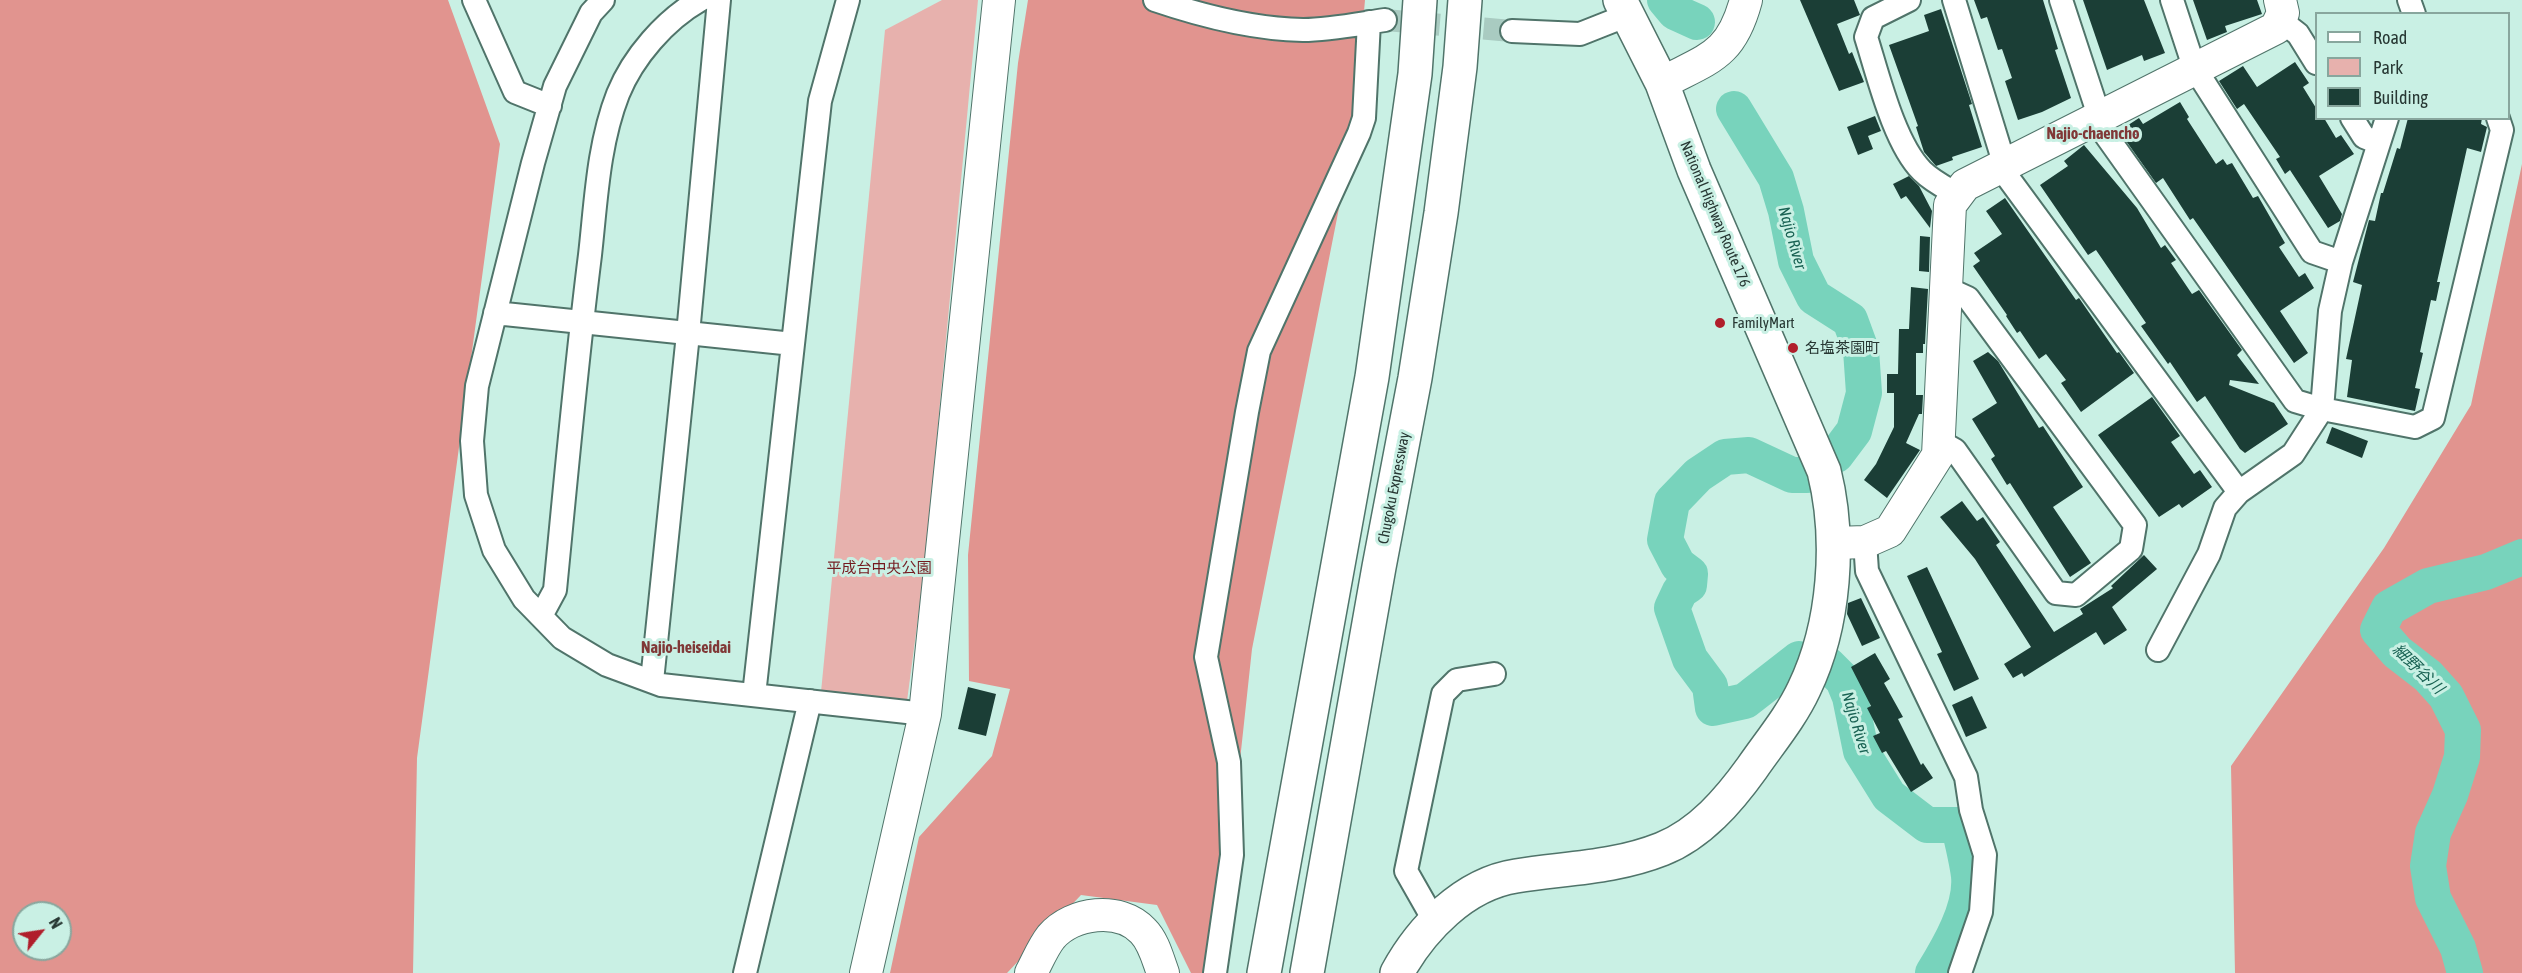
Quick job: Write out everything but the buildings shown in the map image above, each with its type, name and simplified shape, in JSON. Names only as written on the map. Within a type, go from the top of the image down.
[{"type":"highway","points":[[1264,973],[1372,377],[1415,74],[1420,0]]},
{"type":"highway","name":"Chugoku Expressway","points":[[1306,973],[1378,567],[1415,378],[1443,202],[1460,67],[1465,0]]},
{"type":"highway","name":"National Highway Route 176","points":[[1397,973],[1407,955],[1443,913],[1488,884],[1514,876],[1626,862],[1665,848],[1707,820],[1738,787],[1785,722],[1805,687],[1820,645],[1832,584],[1850,542],[1831,498],[1824,471],[1694,170],[1662,83],[1624,8]]},
{"type":"street","points":[[474,0],[515,92],[550,106]]},
{"type":"street","points":[[603,0],[591,13],[555,86],[533,163],[477,386],[472,441],[476,495],[494,550],[524,599],[562,638],[607,665],[662,685],[925,714]]},
{"type":"street","points":[[541,616],[555,590],[582,322],[605,134],[618,93],[638,58],[660,32],[686,8],[700,0]]},
{"type":"street","points":[[652,681],[688,334],[719,0]]},
{"type":"street","points":[[754,695],[820,101],[848,0]]},
{"type":"street","points":[[866,973],[925,714],[999,0]]},
{"type":"street","points":[[1155,0],[1191,12],[1266,28],[1305,30],[1377,21],[1364,118],[1359,134],[1259,351],[1247,412],[1206,657],[1228,762],[1232,855],[1215,973]]},
{"type":"street","points":[[1662,83],[1716,55],[1730,41],[1740,21],[1746,0]]},
{"type":"street","points":[[1909,0],[1873,18],[1866,37],[1900,137],[1922,171],[1958,195]]},
{"type":"street","points":[[1954,0],[2009,179],[2239,492]]},
{"type":"street","points":[[2061,0],[2105,134],[2295,401],[2322,409],[2415,428],[2433,418],[2502,130],[2499,120]]},
{"type":"street","points":[[2172,0],[2194,67],[2312,252],[2341,262]]},
{"type":"street","points":[[1512,31],[1580,34],[1624,8]]},
{"type":"street","points":[[1960,973],[1981,912],[1985,855],[1971,810],[1966,777],[1867,571],[1850,542],[1890,531],[1938,455],[1950,205],[1965,185],[2194,67],[2276,28],[2280,10]]},
{"type":"street","points":[[2280,10],[2315,61]]},
{"type":"street","points":[[2353,120],[2364,137],[2379,143]]},
{"type":"street","points":[[2158,650],[2209,554],[2225,508],[2239,492],[2293,454],[2322,409],[2330,311],[2341,262],[2386,120]]},
{"type":"street","points":[[1939,441],[1955,450],[2056,593],[2076,595],[2131,549],[2135,525],[1968,298],[1946,288]]},
{"type":"street","points":[[495,313],[793,344]]},
{"type":"street","points":[[1435,922],[1406,871],[1443,694],[1457,680],[1494,674]]},
{"type":"street","points":[[745,973],[810,701]]},
{"type":"street","points":[[1031,973],[1052,936],[1074,920],[1099,915],[1124,919],[1143,931],[1155,951],[1162,973]]},
{"type":"green space","name":"平成台中央公園","points":[[942,0],[978,0],[924,573],[907,701],[821,692],[885,30]]},
{"type":"shaded area","points":[[0,0],[448,0],[500,144],[417,758],[413,973],[0,973]]},
{"type":"shaded area","points":[[1028,0],[1365,0],[1353,137],[1252,649],[1217,973],[1191,973],[1157,905],[1081,895],[1007,973],[890,973],[919,837],[992,756],[1010,689],[969,681],[968,555],[1018,63]]},
{"type":"shaded area","points":[[2522,164],[2522,973],[2235,973],[2231,766],[2384,548],[2471,405]]},
{"type":"waterway","name":"Najio River","points":[[1665,0],[1675,12],[1697,22]]},
{"type":"waterway","name":"Najio River","points":[[1734,109],[1776,178],[1786,211],[1796,261],[1814,297],[1850,320],[1861,350],[1864,393],[1854,431],[1836,455]]},
{"type":"waterway","name":"Najio River","points":[[1799,659],[1745,701],[1713,708],[1710,686],[1690,659],[1672,608],[1680,591],[1689,585],[1690,574],[1678,565],[1665,540],[1672,502],[1698,475],[1725,457],[1749,455],[1792,475],[1807,475]]},
{"type":"waterway","name":"細野谷川","points":[[2465,973],[2458,948],[2433,898],[2428,866],[2433,833],[2450,795],[2462,757],[2463,730],[2446,696],[2428,676],[2397,652],[2378,630],[2389,608],[2428,586],[2486,572],[2522,557]]},
{"type":"waterway","name":"Najio River","points":[[1828,665],[1843,680],[1850,697],[1861,751],[1889,796],[1927,825],[1959,825],[1969,876],[1967,901],[1958,927],[1933,973]]},
{"type":"tunnel","points":[[1385,20],[1512,31]]},
{"type":"place","name":"FamilyMart","points":[[1720,323]]},
{"type":"place","name":"名塩茶園町","points":[[1793,348]]},
{"type":"district","name":"Najio-chaencho","points":[[2093,134]]},
{"type":"district","name":"Najio-heiseidai","points":[[686,648]]}]
